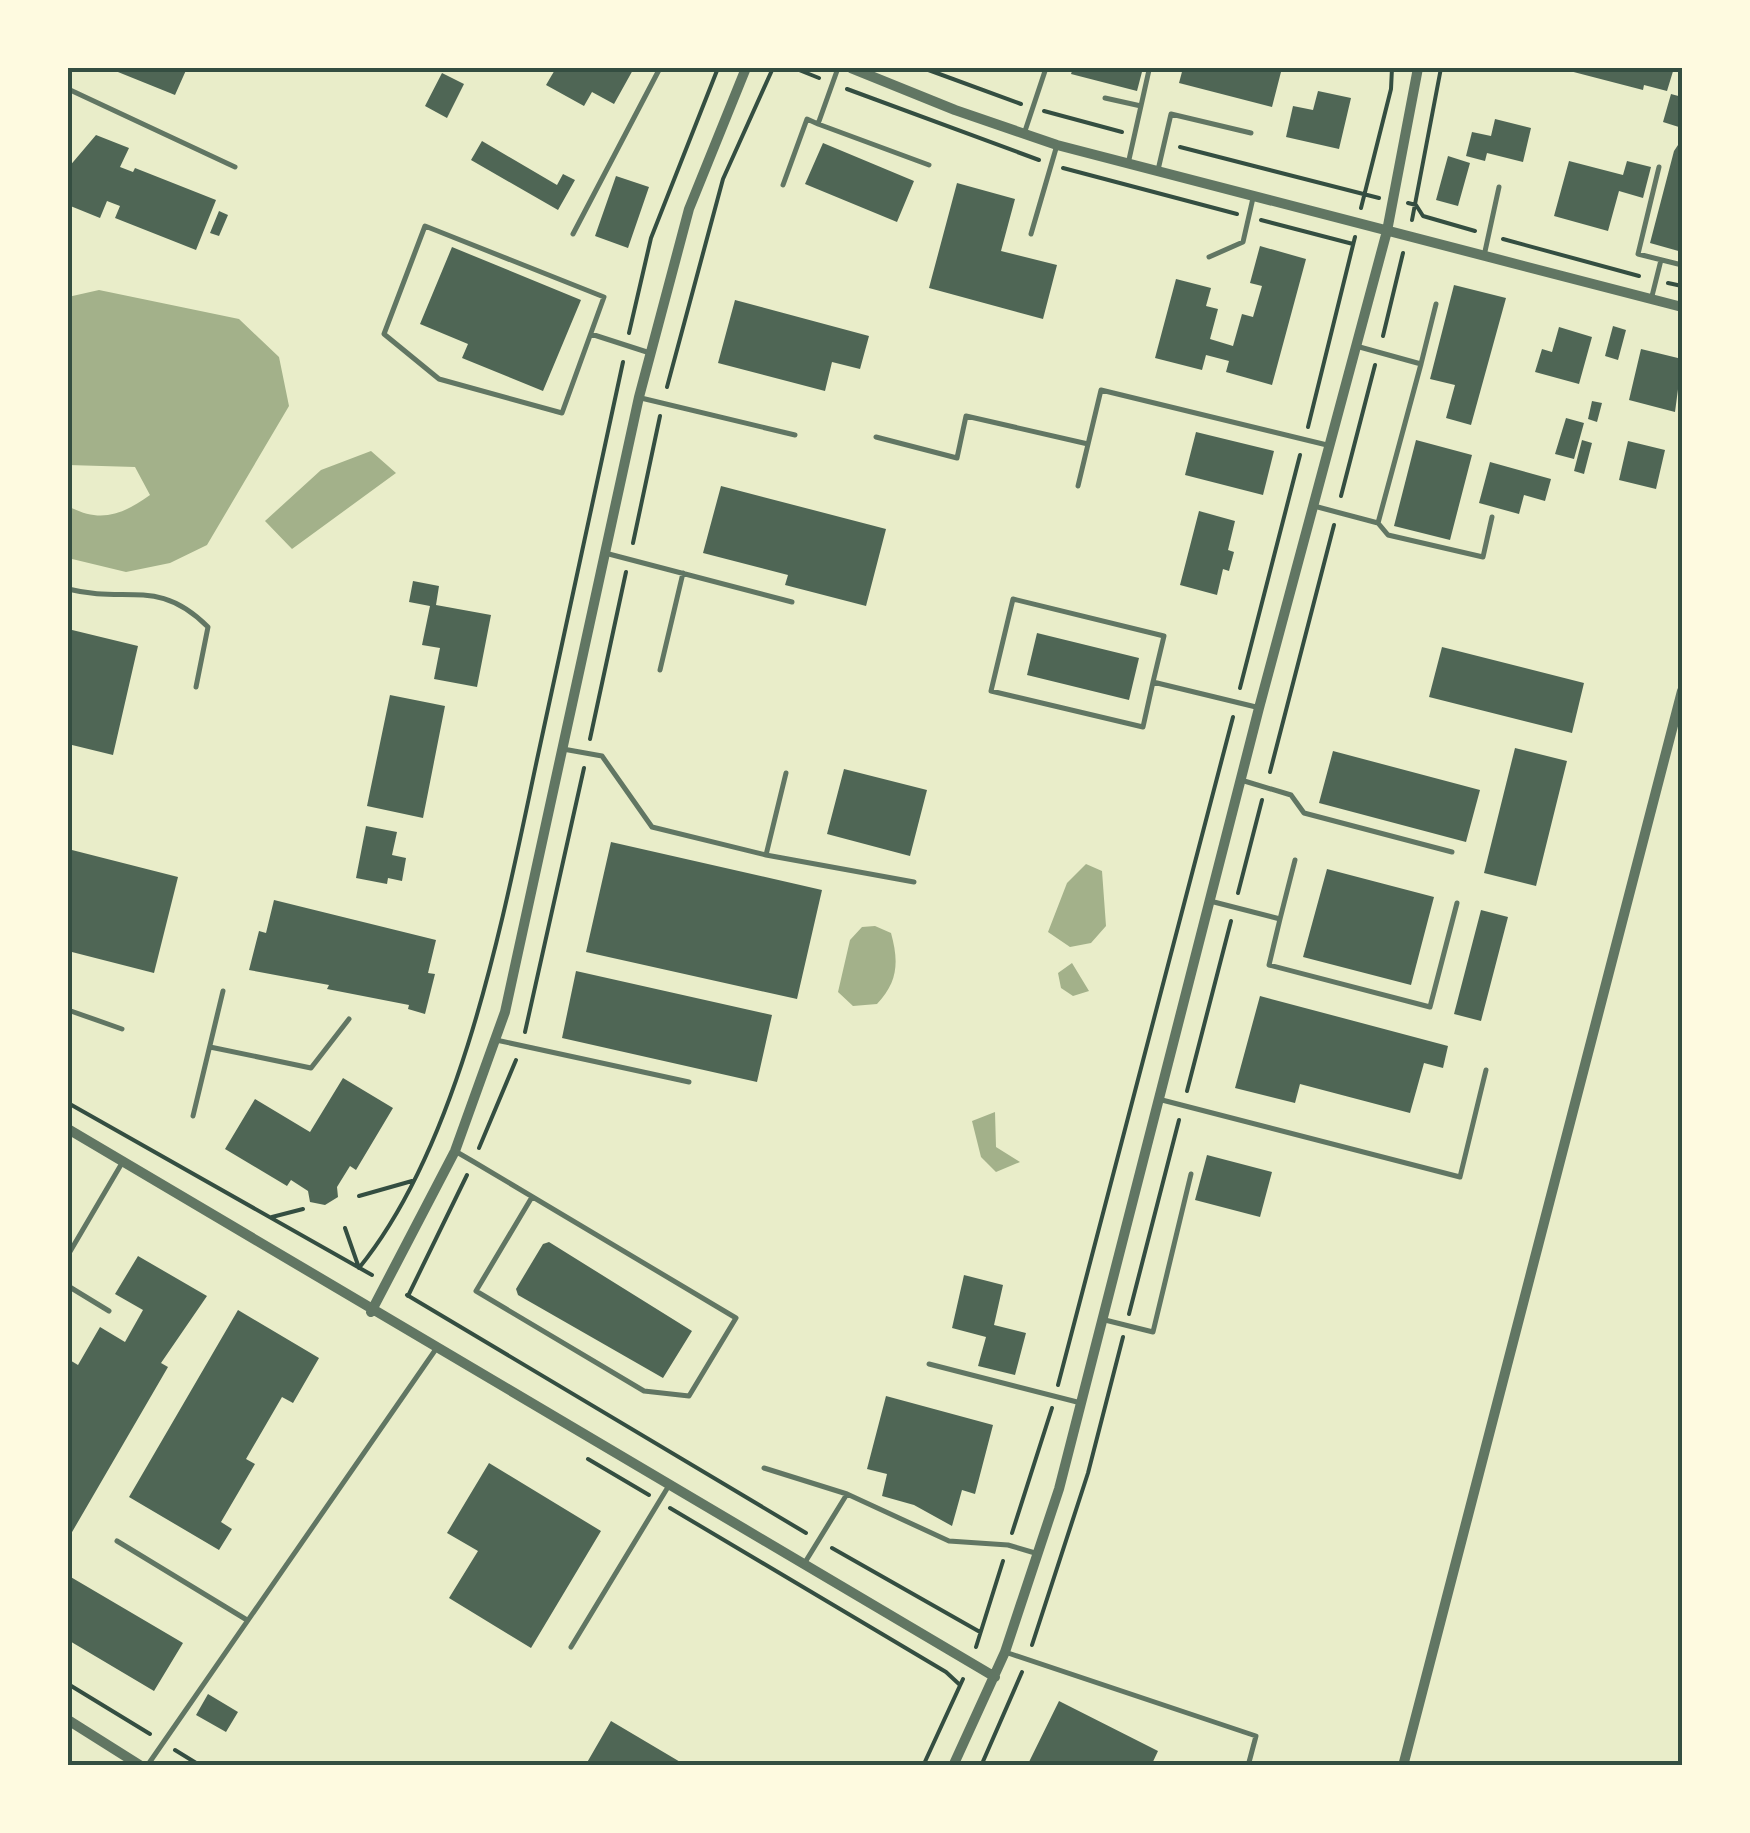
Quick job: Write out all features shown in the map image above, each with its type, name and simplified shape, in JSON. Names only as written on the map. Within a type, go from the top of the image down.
[{"type":"street","points":[[372,1312],[455,1151],[496,1040],[638,397],[688,209],[746,68]]},
{"type":"street","points":[[852,68],[870,71],[1058,145],[1682,307]]},
{"type":"street","points":[[954,1766],[995,1677],[1040,1554],[1259,708],[1388,232],[1418,68]]},
{"type":"street","points":[[1403,1766],[1682,691]]},
{"type":"street","points":[[68,1129],[995,1677]]},
{"type":"street","points":[[68,1720],[144,1766]]},
{"type":"lane","points":[[573,234],[660,68]]},
{"type":"lane","points":[[818,124],[838,68]]},
{"type":"lane","points":[[1024,134],[1046,68]]},
{"type":"lane","points":[[1128,164],[1149,70]]},
{"type":"lane","points":[[68,90],[235,167]]},
{"type":"lane","points":[[1105,98],[1141,106]]},
{"type":"lane","points":[[1157,173],[1171,114],[1250,133]]},
{"type":"lane","points":[[783,185],[807,120],[929,164]]},
{"type":"lane","points":[[1031,234],[1058,145]]},
{"type":"lane","points":[[1659,167],[1638,254],[1682,265]]},
{"type":"lane","points":[[1484,256],[1500,187]]},
{"type":"lane","points":[[1209,257],[1243,242],[1253,197]]},
{"type":"lane","points":[[424,226],[604,296],[591,334],[562,413],[439,379],[384,334],[424,226]]},
{"type":"lane","points":[[1651,300],[1660,260]]},
{"type":"lane","points":[[1378,523],[1436,304]]},
{"type":"lane","points":[[591,334],[650,353]]},
{"type":"lane","points":[[1356,346],[1420,364]]},
{"type":"lane","points":[[1078,486],[1102,390],[1330,446]]},
{"type":"lane","points":[[638,397],[795,435]]},
{"type":"lane","points":[[876,437],[957,458],[966,416],[1088,444]]},
{"type":"lane","points":[[1314,506],[1378,523],[1388,535],[1483,557],[1492,517]]},
{"type":"lane","points":[[605,554],[792,602]]},
{"type":"lane","points":[[660,670],[683,574]]},
{"type":"lane","points":[[68,589],[88,594],[156,594],[186,605],[208,627],[196,687]]},
{"type":"lane","points":[[1013,599],[1164,636],[1153,682],[1143,728],[991,691],[1013,599]]},
{"type":"lane","points":[[1153,682],[1259,708]]},
{"type":"lane","points":[[563,749],[602,756],[652,827],[766,855],[914,882]]},
{"type":"lane","points":[[766,855],[786,773]]},
{"type":"lane","points":[[1241,780],[1291,795],[1304,814],[1452,852]]},
{"type":"lane","points":[[1296,860],[1268,965],[1430,1007],[1457,903]]},
{"type":"lane","points":[[1210,901],[1280,919]]},
{"type":"lane","points":[[193,1116],[223,991]]},
{"type":"lane","points":[[68,1010],[122,1029]]},
{"type":"lane","points":[[210,1047],[311,1068],[349,1019]]},
{"type":"lane","points":[[496,1040],[689,1082]]},
{"type":"lane","points":[[1159,1099],[1460,1176],[1486,1070]]},
{"type":"lane","points":[[455,1151],[736,1318],[689,1396],[644,1391],[476,1291],[532,1197]]},
{"type":"lane","points":[[68,1255],[124,1161]]},
{"type":"lane","points":[[1102,1320],[1154,1332],[1192,1174]]},
{"type":"lane","points":[[68,1286],[109,1311]]},
{"type":"lane","points":[[144,1766],[436,1349]]},
{"type":"lane","points":[[929,1364],[1081,1403]]},
{"type":"lane","points":[[764,1468],[846,1494],[949,1541],[1008,1544],[1040,1554]]},
{"type":"lane","points":[[571,1647],[668,1487]]},
{"type":"lane","points":[[803,1566],[846,1494]]},
{"type":"lane","points":[[117,1541],[248,1620]]},
{"type":"lane","points":[[1005,1652],[1256,1736],[1248,1766]]},
{"type":"path","points":[[359,1268],[412,1181],[454,1085],[476,1017],[521,835],[651,238],[718,68]]},
{"type":"path","points":[[773,68],[723,179],[707,227],[663,403],[522,1045],[474,1162],[410,1284],[408,1296],[819,1541],[982,1633]]},
{"type":"path","points":[[923,1766],[982,1633],[1055,1396],[1305,439],[1391,89],[1392,68]]},
{"type":"path","points":[[981,1766],[1028,1659],[1088,1473],[1416,205],[1441,68]]},
{"type":"path","points":[[1395,201],[1416,205],[1423,216],[1682,286]]},
{"type":"path","points":[[68,1103],[359,1268]]},
{"type":"path","points":[[359,1196],[412,1181]]},
{"type":"path","points":[[272,1217],[302,1209]]},
{"type":"path","points":[[345,1228],[359,1268]]},
{"type":"path","points":[[68,1684],[201,1766]]},
{"type":"shaded area","points":[[99,290],[239,319],[279,357],[289,406],[207,545],[170,563],[126,572],[68,558],[68,506],[90,514],[110,515],[150,495],[135,467],[68,465],[68,297]]},
{"type":"shaded area","points":[[371,451],[396,473],[292,549],[265,521],[321,470]]},
{"type":"shaded area","points":[[1086,864],[1102,871],[1106,926],[1091,943],[1070,947],[1048,932],[1067,883]]},
{"type":"shaded area","points":[[875,926],[891,933],[896,962],[893,980],[877,1004],[853,1006],[838,992],[850,940],[862,927]]},
{"type":"shaded area","points":[[1072,963],[1089,991],[1073,996],[1061,988],[1058,973]]},
{"type":"shaded area","points":[[995,1112],[996,1147],[1020,1162],[996,1172],[981,1157],[972,1121]]},
{"type":"building","points":[[108,68],[187,68],[175,95]]},
{"type":"building","points":[[556,68],[634,68],[614,104],[592,92],[584,106],[546,85]]},
{"type":"building","points":[[1073,68],[1143,68],[1137,91],[1071,74]]},
{"type":"building","points":[[1183,68],[1282,68],[1272,107],[1179,83]]},
{"type":"building","points":[[1674,68],[1667,91],[1644,85],[1643,90],[1562,69]]},
{"type":"building","points":[[442,73],[464,84],[447,118],[425,106]]},
{"type":"building","points":[[1318,91],[1351,98],[1339,149],[1286,137],[1293,106],[1313,110]]},
{"type":"building","points":[[1671,94],[1682,97],[1682,128],[1663,122]]},
{"type":"building","points":[[1495,119],[1531,128],[1523,162],[1487,153],[1485,161],[1466,156],[1472,132],[1491,136]]},
{"type":"building","points":[[96,135],[129,148],[120,167],[133,172],[135,168],[216,200],[196,250],[115,218],[120,206],[107,201],[100,218],[68,205],[68,168]]},
{"type":"building","points":[[1682,139],[1682,252],[1650,243],[1674,151]]},
{"type":"building","points":[[482,141],[557,185],[563,174],[575,180],[558,210],[471,160]]},
{"type":"building","points":[[823,143],[914,181],[897,222],[805,184]]},
{"type":"building","points":[[1448,156],[1470,163],[1458,206],[1436,200]]},
{"type":"building","points":[[1569,161],[1623,175],[1627,161],[1651,167],[1643,198],[1619,191],[1608,231],[1554,216]]},
{"type":"building","points":[[616,176],[649,187],[628,248],[595,236]]},
{"type":"building","points":[[957,183],[1015,199],[1001,251],[1057,265],[1043,319],[929,288]]},
{"type":"building","points":[[219,211],[228,215],[219,236],[210,233]]},
{"type":"building","points":[[1260,246],[1306,259],[1272,385],[1226,372],[1229,361],[1206,355],[1202,370],[1155,358],[1176,279],[1211,288],[1206,306],[1218,309],[1210,339],[1233,346],[1242,314],[1253,317],[1262,286],[1250,283]]},
{"type":"building","points":[[452,247],[581,300],[543,391],[462,358],[468,344],[420,324]]},
{"type":"building","points":[[1454,285],[1506,298],[1471,425],[1446,418],[1455,385],[1430,379]]},
{"type":"building","points":[[735,300],[869,336],[860,369],[832,362],[825,391],[718,363]]},
{"type":"building","points":[[1613,326],[1626,330],[1618,360],[1605,356]]},
{"type":"building","points":[[1559,327],[1592,337],[1579,384],[1535,372],[1542,349],[1552,352]]},
{"type":"building","points":[[1641,349],[1682,359],[1675,412],[1629,400]]},
{"type":"building","points":[[1592,401],[1602,403],[1597,422],[1588,419]]},
{"type":"building","points":[[1566,418],[1584,423],[1574,459],[1555,454]]},
{"type":"building","points":[[1196,432],[1274,451],[1263,495],[1185,475]]},
{"type":"building","points":[[1416,440],[1472,455],[1450,540],[1394,526]]},
{"type":"building","points":[[1582,440],[1592,443],[1584,474],[1574,471]]},
{"type":"building","points":[[1628,441],[1665,450],[1656,489],[1619,480]]},
{"type":"building","points":[[1490,462],[1551,479],[1545,501],[1524,495],[1519,514],[1479,503]]},
{"type":"building","points":[[721,486],[886,529],[866,606],[785,585],[788,575],[703,553]]},
{"type":"building","points":[[1199,511],[1235,521],[1228,550],[1234,552],[1229,571],[1223,569],[1217,595],[1180,585]]},
{"type":"building","points":[[413,581],[439,586],[436,605],[491,615],[477,687],[434,679],[440,648],[422,645],[430,606],[409,602]]},
{"type":"building","points":[[68,629],[138,646],[113,755],[68,744]]},
{"type":"building","points":[[1037,633],[1139,658],[1129,700],[1027,675]]},
{"type":"building","points":[[1442,647],[1584,683],[1572,733],[1429,697]]},
{"type":"building","points":[[390,695],[445,706],[423,818],[367,806]]},
{"type":"building","points":[[1515,748],[1567,761],[1536,886],[1484,873]]},
{"type":"building","points":[[1333,751],[1480,790],[1466,842],[1319,803]]},
{"type":"building","points":[[844,769],[927,790],[910,856],[827,834]]},
{"type":"building","points":[[366,826],[397,832],[392,855],[406,858],[402,881],[388,878],[387,884],[356,878]]},
{"type":"building","points":[[611,842],[822,890],[797,999],[586,952]]},
{"type":"building","points":[[68,849],[178,877],[154,973],[68,951]]},
{"type":"building","points":[[1327,869],[1434,897],[1411,985],[1303,957]]},
{"type":"building","points":[[274,900],[436,940],[428,973],[435,974],[425,1014],[408,1009],[409,1005],[327,989],[329,985],[249,970],[259,931],[266,933]]},
{"type":"building","points":[[1481,910],[1508,917],[1481,1021],[1454,1014]]},
{"type":"building","points":[[576,971],[772,1015],[757,1082],[562,1038]]},
{"type":"building","points":[[1260,996],[1448,1046],[1443,1068],[1424,1063],[1410,1113],[1300,1084],[1295,1103],[1235,1088]]},
{"type":"building","points":[[343,1078],[393,1108],[356,1170],[350,1166],[337,1187],[338,1197],[325,1205],[310,1202],[308,1191],[291,1180],[287,1186],[225,1149],[255,1099],[310,1132]]},
{"type":"building","points":[[1207,1155],[1272,1172],[1260,1217],[1195,1200]]},
{"type":"building","points":[[549,1242],[692,1331],[663,1378],[518,1295],[516,1289],[543,1244]]},
{"type":"building","points":[[138,1256],[207,1296],[161,1363],[168,1367],[68,1539],[68,1359],[78,1365],[100,1327],[125,1342],[143,1310],[115,1294]]},
{"type":"building","points":[[964,1275],[1003,1285],[994,1325],[1026,1333],[1015,1375],[978,1366],[986,1337],[952,1328]]},
{"type":"building","points":[[238,1310],[319,1358],[293,1403],[282,1397],[246,1459],[255,1464],[221,1522],[232,1529],[219,1550],[129,1497]]},
{"type":"building","points":[[886,1396],[993,1425],[975,1494],[962,1490],[952,1526],[914,1505],[882,1496],[887,1474],[867,1469]]},
{"type":"building","points":[[489,1463],[601,1531],[531,1648],[449,1598],[478,1551],[447,1533]]},
{"type":"building","points":[[69,1576],[183,1643],[154,1691],[68,1640]]},
{"type":"building","points":[[208,1694],[238,1712],[226,1732],[196,1715]]},
{"type":"building","points":[[1059,1701],[1158,1751],[1151,1766],[1027,1766]]},
{"type":"building","points":[[611,1721],[687,1766],[585,1766]]}]
